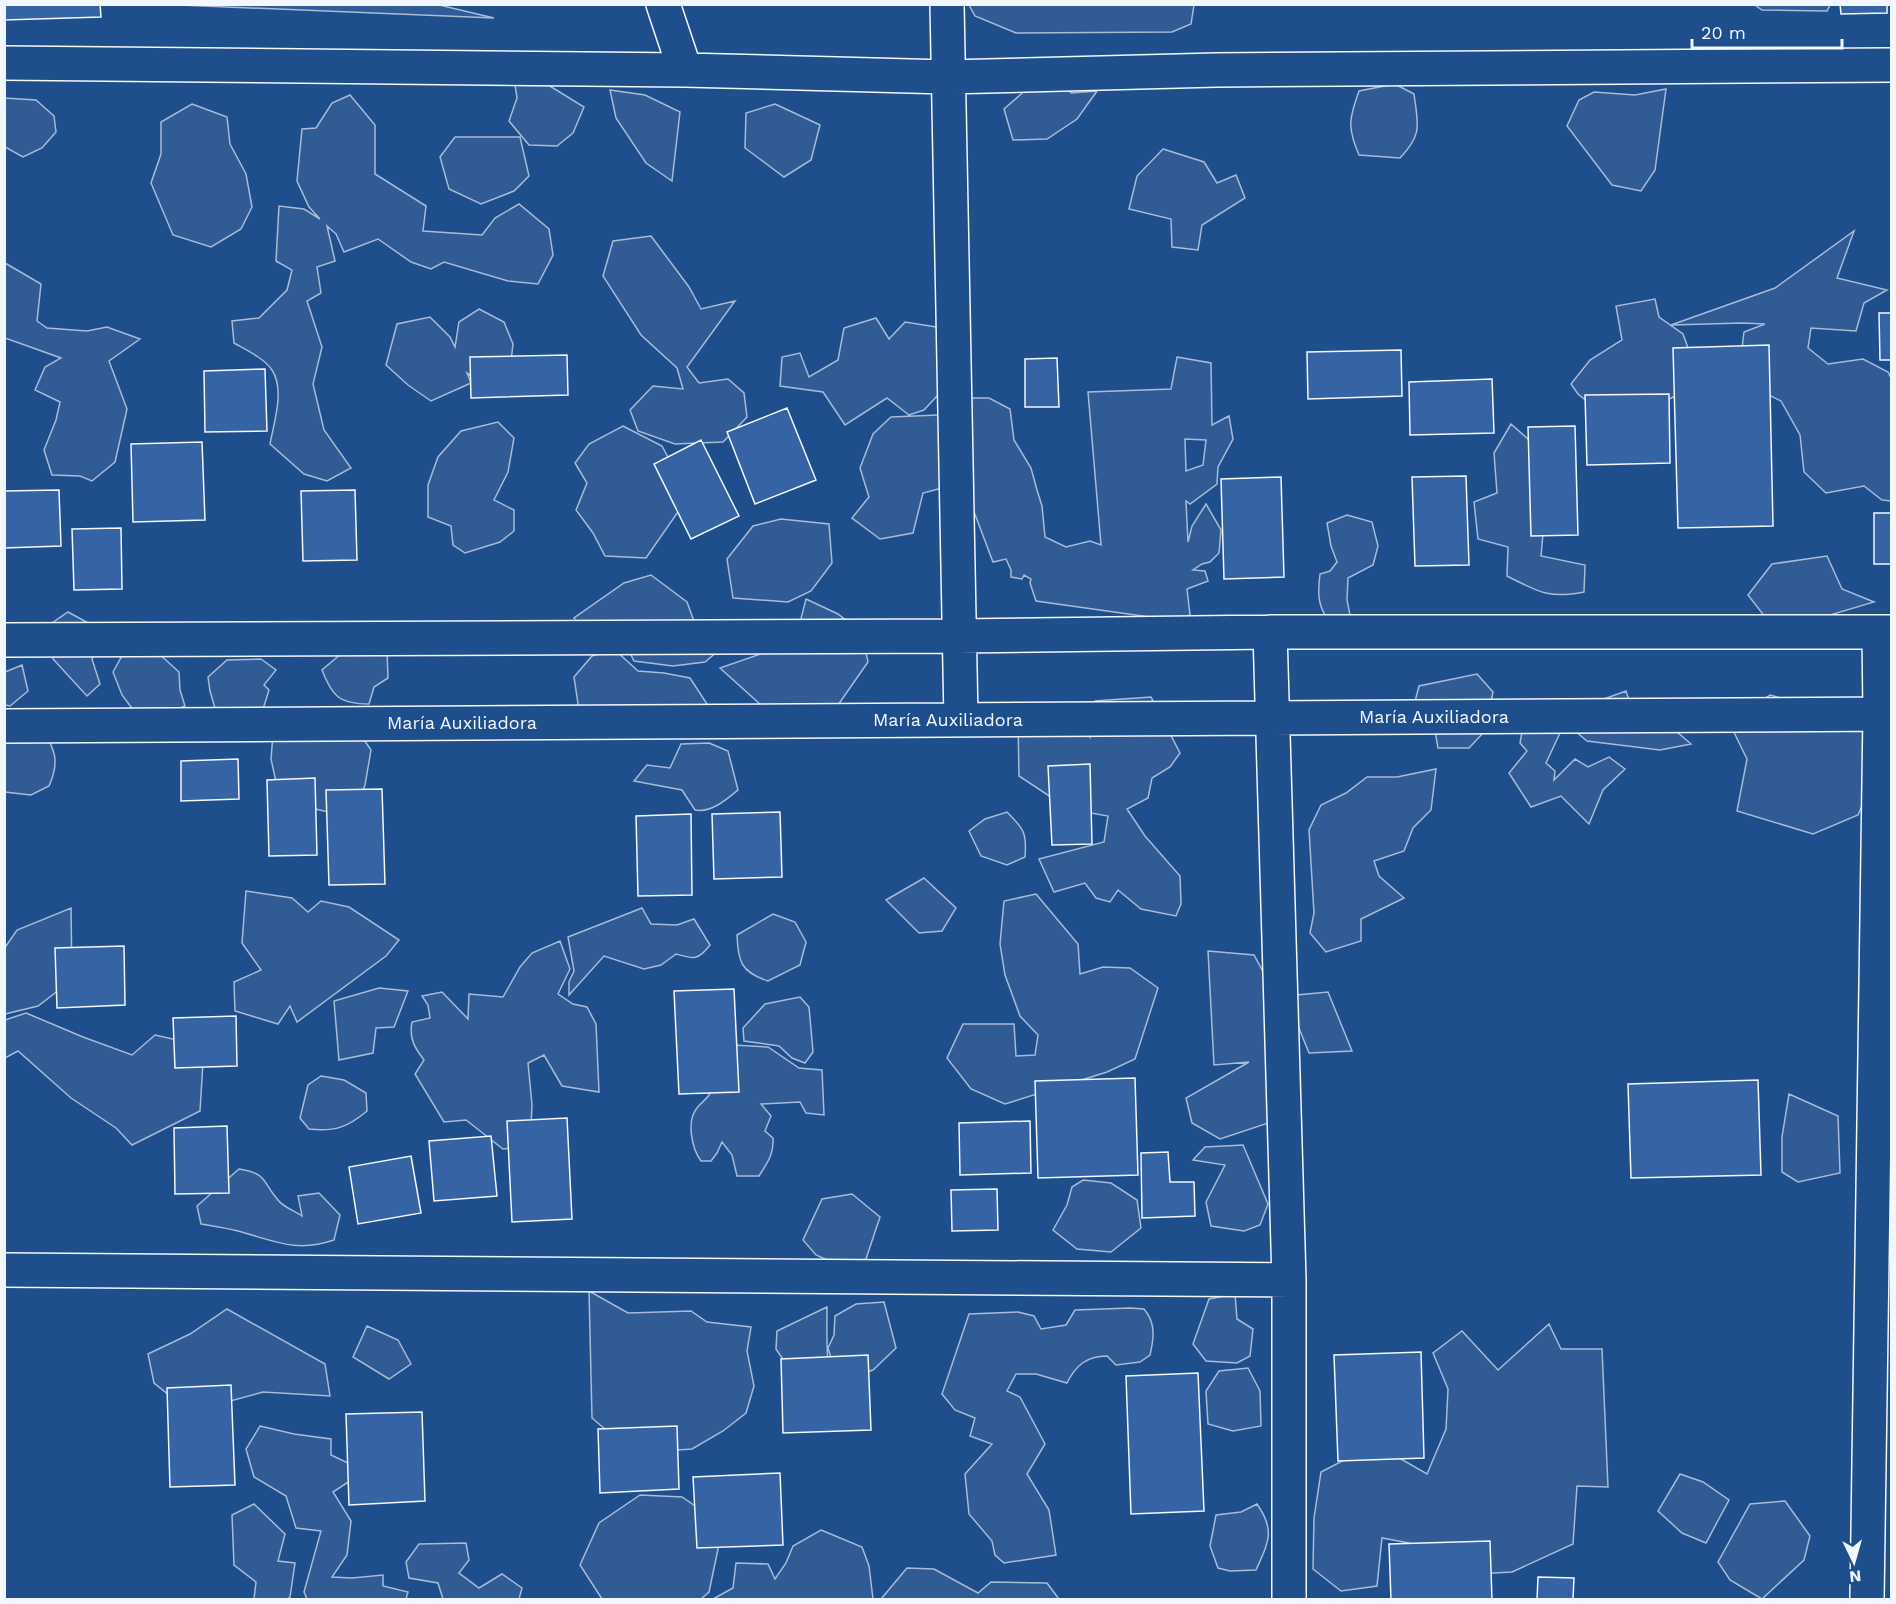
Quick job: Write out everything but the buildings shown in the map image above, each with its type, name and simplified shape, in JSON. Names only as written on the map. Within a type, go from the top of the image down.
[{"type":"street","points":[[663,4],[684,70]]},
{"type":"street","points":[[947,4],[961,720]]},
{"type":"street","points":[[4,63],[684,70],[947,76],[1228,70],[1892,65]]},
{"type":"street","points":[[1270,632],[1289,1280],[1289,1599]]},
{"type":"street","points":[[4,640],[958,636],[1270,632],[1885,632],[1886,714],[1867,1599]]},
{"type":"street","name":"María Auxiliadora","points":[[4,726],[1886,714]]},
{"type":"street","points":[[4,1270],[1289,1280]]},
{"type":"shaded area","points":[[180,4],[435,4],[494,18],[180,5]]},
{"type":"shaded area","points":[[969,5],[1194,5],[1191,24],[1172,32],[1016,33],[975,16]]},
{"type":"shaded area","points":[[1755,5],[1830,5],[1827,11],[1762,10]]},
{"type":"shaded area","points":[[532,75],[584,107],[573,133],[557,146],[529,145],[509,121],[517,98],[515,85]]},
{"type":"shaded area","points":[[1062,79],[1071,93],[1097,91],[1077,119],[1047,139],[1013,140],[1004,109],[1037,80]]},
{"type":"shaded area","points":[[1395,84],[1414,94],[1416,135],[1400,158],[1359,155],[1351,123],[1359,91]]},
{"type":"shaded area","points":[[1666,89],[1655,170],[1641,191],[1612,185],[1567,126],[1579,100],[1594,92],[1635,95]]},
{"type":"shaded area","points":[[610,90],[645,95],[680,112],[672,181],[646,163],[616,118]]},
{"type":"shaded area","points":[[350,95],[375,125],[375,174],[426,206],[423,231],[482,235],[495,218],[519,204],[549,229],[553,255],[538,284],[508,281],[444,262],[431,269],[411,262],[378,239],[344,252],[336,234],[327,226],[335,261],[317,267],[321,293],[307,301],[322,347],[313,384],[324,430],[351,468],[327,481],[304,474],[270,444],[278,396],[276,378],[264,362],[234,343],[232,321],[259,318],[287,290],[292,270],[276,261],[279,206],[304,209],[320,219],[309,207],[297,181],[302,129],[316,128],[332,103]]},
{"type":"shaded area","points":[[4,98],[36,100],[54,116],[56,132],[42,148],[23,157],[5,147]]},
{"type":"shaded area","points":[[192,104],[227,117],[230,144],[246,174],[252,207],[241,229],[211,247],[173,235],[151,183],[161,154],[161,122]]},
{"type":"shaded area","points":[[775,104],[820,125],[811,160],[784,177],[745,148],[746,113]]},
{"type":"shaded area","points":[[455,137],[520,137],[529,176],[514,191],[481,204],[449,189],[440,157]]},
{"type":"shaded area","points":[[1163,149],[1204,162],[1217,183],[1236,175],[1245,198],[1202,225],[1198,250],[1172,247],[1171,219],[1129,209],[1137,176]]},
{"type":"shaded area","points":[[1854,231],[1837,278],[1887,290],[1864,303],[1856,331],[1811,328],[1808,348],[1828,364],[1863,359],[1888,372],[1892,380],[1891,501],[1882,500],[1864,486],[1826,493],[1804,472],[1800,435],[1781,401],[1738,380],[1744,332],[1765,324],[1671,325],[1775,288]]},
{"type":"shaded area","points":[[651,236],[689,287],[701,309],[735,301],[687,367],[699,383],[728,379],[744,393],[747,417],[723,442],[675,444],[638,431],[630,410],[653,386],[683,389],[677,368],[641,335],[603,276],[613,241]]},
{"type":"shaded area","points":[[5,263],[41,284],[37,321],[47,328],[87,331],[107,327],[140,339],[109,361],[127,409],[115,462],[92,481],[80,476],[52,475],[44,450],[56,420],[60,402],[35,390],[45,367],[61,358],[5,338]]},
{"type":"shaded area","points":[[1655,299],[1659,317],[1683,334],[1701,384],[1616,424],[1578,394],[1571,384],[1590,360],[1622,340],[1616,306]]},
{"type":"shaded area","points":[[479,309],[504,322],[513,344],[509,378],[484,384],[467,373],[471,383],[431,401],[408,385],[386,365],[397,324],[430,317],[450,337],[455,347],[459,322]]},
{"type":"shaded area","points":[[876,318],[889,339],[905,322],[955,330],[963,368],[924,410],[909,415],[887,398],[845,425],[823,392],[780,386],[782,357],[800,353],[809,377],[838,360],[844,328]]},
{"type":"shaded area","points":[[1177,357],[1211,363],[1212,425],[1229,416],[1233,439],[1218,467],[1217,484],[1190,504],[1186,501],[1188,542],[1192,526],[1206,504],[1221,530],[1219,553],[1210,562],[1193,570],[1205,571],[1208,581],[1187,589],[1190,615],[1171,620],[1036,601],[1030,583],[1031,579],[1024,575],[1022,579],[1011,577],[1011,570],[1006,559],[993,562],[959,472],[942,488],[923,493],[913,533],[880,539],[852,518],[869,497],[860,468],[873,434],[891,417],[961,414],[965,398],[989,398],[1010,409],[1014,440],[1031,468],[1042,506],[1045,537],[1066,547],[1090,541],[1101,545],[1088,392],[1171,389]],"holes":[[[1185,439],[1206,440],[1203,465],[1186,471]]]},
{"type":"shaded area","points":[[498,422],[514,438],[508,472],[494,500],[514,510],[514,531],[500,542],[465,553],[453,545],[451,526],[428,517],[428,485],[438,457],[461,431]]},
{"type":"shaded area","points":[[1511,424],[1545,454],[1545,511],[1541,556],[1585,565],[1584,592],[1561,595],[1544,593],[1518,582],[1507,576],[1508,547],[1478,539],[1474,502],[1497,493],[1494,453]]},
{"type":"shaded area","points":[[623,426],[662,446],[689,496],[646,558],[605,556],[593,533],[576,510],[587,483],[575,463],[589,444]]},
{"type":"shaded area","points":[[1347,515],[1372,522],[1378,546],[1373,565],[1348,578],[1347,600],[1350,615],[1327,618],[1321,608],[1319,597],[1320,574],[1330,571],[1337,562],[1331,546],[1327,523]]},
{"type":"shaded area","points":[[781,519],[829,524],[832,563],[811,591],[788,602],[733,598],[727,559],[753,526]]},
{"type":"shaded area","points":[[1827,556],[1842,589],[1874,602],[1776,631],[1748,595],[1772,564]]},
{"type":"shaded area","points":[[651,575],[687,602],[695,624],[718,651],[705,662],[673,666],[634,661],[627,647],[592,639],[574,618],[624,583]]},
{"type":"shaded area","points":[[806,599],[838,614],[862,633],[868,662],[838,705],[761,705],[720,668],[795,642]]},
{"type":"shaded area","points":[[68,612],[105,632],[92,659],[100,684],[87,696],[53,659],[49,625]]},
{"type":"shaded area","points":[[349,647],[387,650],[388,678],[374,687],[369,704],[350,702],[338,697],[329,686],[322,670]]},
{"type":"shaded area","points":[[614,649],[638,671],[690,678],[707,704],[697,720],[580,717],[574,677],[592,656]]},
{"type":"shaded area","points":[[157,652],[179,672],[180,690],[185,706],[171,712],[134,711],[122,695],[113,672],[123,654]]},
{"type":"shaded area","points":[[261,659],[276,670],[264,685],[269,690],[256,732],[216,712],[208,677],[227,660]]},
{"type":"shaded area","points":[[22,665],[28,691],[10,706],[5,705],[5,672]]},
{"type":"shaded area","points":[[1477,674],[1493,692],[1485,731],[1469,748],[1438,748],[1433,719],[1413,709],[1419,686]]},
{"type":"shaded area","points":[[1626,691],[1635,719],[1647,706],[1691,744],[1660,750],[1587,741],[1574,730],[1590,704]]},
{"type":"shaded area","points":[[1770,695],[1831,712],[1890,741],[1858,815],[1813,834],[1737,811],[1747,759],[1729,722]]},
{"type":"shaded area","points":[[1151,697],[1180,753],[1170,767],[1152,778],[1148,798],[1127,809],[1145,836],[1180,876],[1181,904],[1176,916],[1141,909],[1118,890],[1110,902],[1096,898],[1085,883],[1054,892],[1039,859],[1104,842],[1108,816],[1069,809],[1019,776],[1018,721],[1073,704],[1090,737],[1095,701]]},
{"type":"shaded area","points":[[39,721],[54,752],[55,767],[49,786],[31,795],[5,792],[5,730]]},
{"type":"shaded area","points":[[1542,725],[1560,733],[1546,763],[1555,771],[1554,780],[1575,759],[1588,767],[1609,757],[1625,769],[1603,790],[1589,824],[1561,796],[1531,807],[1509,773],[1527,751],[1520,743],[1522,732]]},
{"type":"shaded area","points":[[358,731],[371,750],[365,785],[356,807],[338,814],[315,809],[278,791],[271,759],[273,734]]},
{"type":"shaded area","points":[[709,743],[728,751],[738,790],[718,805],[707,810],[695,810],[682,790],[634,781],[647,765],[670,768],[681,744]]},
{"type":"shaded area","points":[[1436,769],[1431,810],[1413,828],[1404,851],[1374,861],[1379,876],[1404,898],[1361,919],[1361,941],[1326,952],[1310,933],[1314,913],[1309,830],[1321,805],[1346,793],[1367,777],[1397,777]]},
{"type":"shaded area","points":[[1007,812],[1025,837],[1025,857],[1007,865],[981,856],[969,831],[985,819]]},
{"type":"shaded area","points":[[924,878],[956,908],[942,931],[919,933],[886,900]]},
{"type":"shaded area","points":[[246,891],[292,898],[308,912],[321,901],[349,907],[399,940],[386,956],[297,1022],[290,1006],[278,1024],[235,1011],[234,982],[261,970],[242,943]]},
{"type":"shaded area","points":[[1036,894],[1078,944],[1080,974],[1103,967],[1130,968],[1158,988],[1135,1059],[1107,1072],[1005,1104],[971,1089],[947,1058],[963,1024],[1014,1024],[1016,1056],[1035,1055],[1038,1035],[1020,1016],[1005,975],[1000,944],[1004,901]]},
{"type":"shaded area","points":[[71,908],[72,980],[38,1006],[5,1014],[4,949],[17,930]]},
{"type":"shaded area","points":[[642,908],[651,924],[677,925],[694,919],[710,945],[698,956],[691,958],[676,954],[661,965],[644,969],[604,956],[569,995],[569,982],[574,971],[568,937]]},
{"type":"shaded area","points":[[773,914],[795,922],[806,942],[800,965],[768,981],[752,974],[743,965],[738,952],[737,935]]},
{"type":"shaded area","points":[[560,941],[570,969],[558,994],[573,1004],[587,1007],[596,1024],[599,1092],[562,1086],[544,1055],[528,1063],[532,1105],[530,1146],[503,1149],[466,1120],[444,1122],[415,1074],[424,1060],[413,1042],[412,1022],[430,1018],[428,1005],[422,996],[442,992],[468,1019],[469,994],[503,997],[520,967],[532,953]]},
{"type":"shaded area","points":[[1208,951],[1254,955],[1285,1012],[1274,1121],[1220,1139],[1192,1123],[1186,1098],[1249,1062],[1214,1065]]},
{"type":"shaded area","points":[[379,988],[408,991],[394,1027],[376,1028],[373,1053],[339,1060],[334,1001]]},
{"type":"shaded area","points":[[1328,992],[1352,1051],[1309,1053],[1286,996]]},
{"type":"shaded area","points":[[800,997],[809,1007],[813,1052],[805,1063],[792,1058],[779,1046],[744,1041],[743,1028],[765,1004]]},
{"type":"shaded area","points":[[26,1013],[132,1055],[155,1035],[204,1046],[200,1111],[132,1145],[116,1128],[71,1098],[18,1051],[5,1058],[5,1020]]},
{"type":"shaded area","points":[[715,1044],[768,1047],[799,1068],[822,1070],[824,1115],[806,1113],[800,1102],[761,1104],[771,1116],[765,1131],[773,1138],[773,1144],[770,1158],[759,1176],[737,1176],[732,1155],[722,1142],[711,1161],[701,1161],[695,1149],[691,1135],[692,1120],[697,1108],[712,1090]]},
{"type":"shaded area","points":[[321,1076],[344,1080],[366,1093],[367,1111],[341,1127],[326,1130],[309,1129],[300,1118],[308,1085]]},
{"type":"shaded area","points":[[1789,1094],[1838,1116],[1840,1173],[1798,1182],[1782,1172],[1782,1137]]},
{"type":"shaded area","points":[[1243,1145],[1268,1204],[1260,1225],[1244,1231],[1211,1226],[1206,1202],[1225,1165],[1193,1160],[1205,1147]]},
{"type":"shaded area","points":[[239,1169],[260,1176],[280,1202],[302,1216],[298,1196],[319,1193],[340,1215],[334,1240],[297,1246],[201,1224],[197,1206]]},
{"type":"shaded area","points":[[1083,1180],[1111,1183],[1137,1200],[1141,1228],[1111,1252],[1077,1249],[1053,1230],[1067,1205],[1072,1187]]},
{"type":"shaded area","points":[[852,1194],[880,1217],[866,1259],[840,1266],[816,1255],[803,1240],[822,1199]]},
{"type":"shaded area","points":[[589,1291],[628,1313],[691,1311],[707,1322],[751,1327],[747,1351],[754,1386],[746,1413],[723,1431],[692,1449],[633,1453],[592,1418]]},
{"type":"shaded area","points":[[1235,1294],[1237,1319],[1253,1329],[1250,1356],[1237,1363],[1206,1361],[1193,1344],[1209,1299]]},
{"type":"shaded area","points":[[884,1302],[896,1348],[873,1370],[838,1381],[828,1348],[834,1335],[835,1316],[856,1304]]},
{"type":"shaded area","points":[[827,1307],[829,1373],[799,1383],[776,1349],[777,1331]]},
{"type":"shaded area","points":[[227,1309],[325,1364],[330,1396],[263,1392],[190,1412],[154,1383],[148,1354],[190,1334]]},
{"type":"shaded area","points":[[1144,1309],[1152,1325],[1150,1355],[1140,1362],[1116,1365],[1107,1356],[1100,1356],[1078,1367],[1067,1383],[1036,1374],[1016,1374],[1007,1391],[1020,1397],[1045,1444],[1027,1474],[1049,1510],[1056,1555],[1004,1563],[995,1555],[992,1541],[969,1514],[965,1474],[992,1444],[970,1436],[975,1418],[955,1410],[942,1394],[969,1314],[1018,1312],[1034,1316],[1041,1329],[1066,1325],[1075,1310]]},
{"type":"shaded area","points":[[1549,1324],[1561,1349],[1602,1349],[1608,1487],[1577,1486],[1573,1544],[1512,1572],[1439,1576],[1409,1543],[1382,1538],[1377,1586],[1341,1591],[1313,1569],[1314,1518],[1321,1472],[1375,1444],[1427,1474],[1446,1429],[1448,1389],[1433,1353],[1462,1331],[1498,1370]]},
{"type":"shaded area","points":[[367,1326],[398,1340],[411,1364],[389,1379],[353,1357]]},
{"type":"shaded area","points":[[1248,1368],[1260,1391],[1261,1426],[1233,1431],[1208,1424],[1206,1391],[1219,1371]]},
{"type":"shaded area","points":[[260,1426],[331,1439],[331,1455],[365,1471],[333,1492],[351,1521],[347,1555],[332,1577],[383,1575],[383,1586],[408,1592],[406,1599],[307,1599],[304,1592],[321,1531],[296,1528],[286,1496],[254,1477],[246,1449]]},
{"type":"shaded area","points":[[1680,1474],[1703,1482],[1729,1500],[1706,1543],[1682,1533],[1658,1511]]},
{"type":"shaded area","points":[[640,1495],[682,1497],[723,1525],[709,1592],[701,1599],[602,1599],[580,1565],[599,1523]]},
{"type":"shaded area","points":[[1785,1501],[1810,1536],[1804,1560],[1762,1599],[1730,1580],[1718,1562],[1750,1504]]},
{"type":"shaded area","points":[[254,1504],[285,1534],[278,1561],[295,1563],[290,1597],[287,1599],[254,1599],[256,1582],[234,1565],[232,1515]]},
{"type":"shaded area","points":[[1257,1504],[1267,1522],[1268,1537],[1256,1570],[1230,1571],[1218,1568],[1210,1546],[1216,1515],[1241,1512]]},
{"type":"shaded area","points":[[821,1530],[862,1547],[869,1566],[873,1599],[713,1599],[733,1588],[736,1563],[768,1564],[775,1579],[786,1563],[793,1546]]},
{"type":"shaded area","points":[[466,1543],[469,1560],[459,1573],[479,1588],[502,1574],[522,1588],[519,1599],[443,1599],[438,1583],[409,1578],[406,1562],[419,1544]]},
{"type":"shaded area","points":[[907,1568],[934,1569],[978,1593],[991,1582],[1047,1583],[1059,1599],[881,1599]]}]
